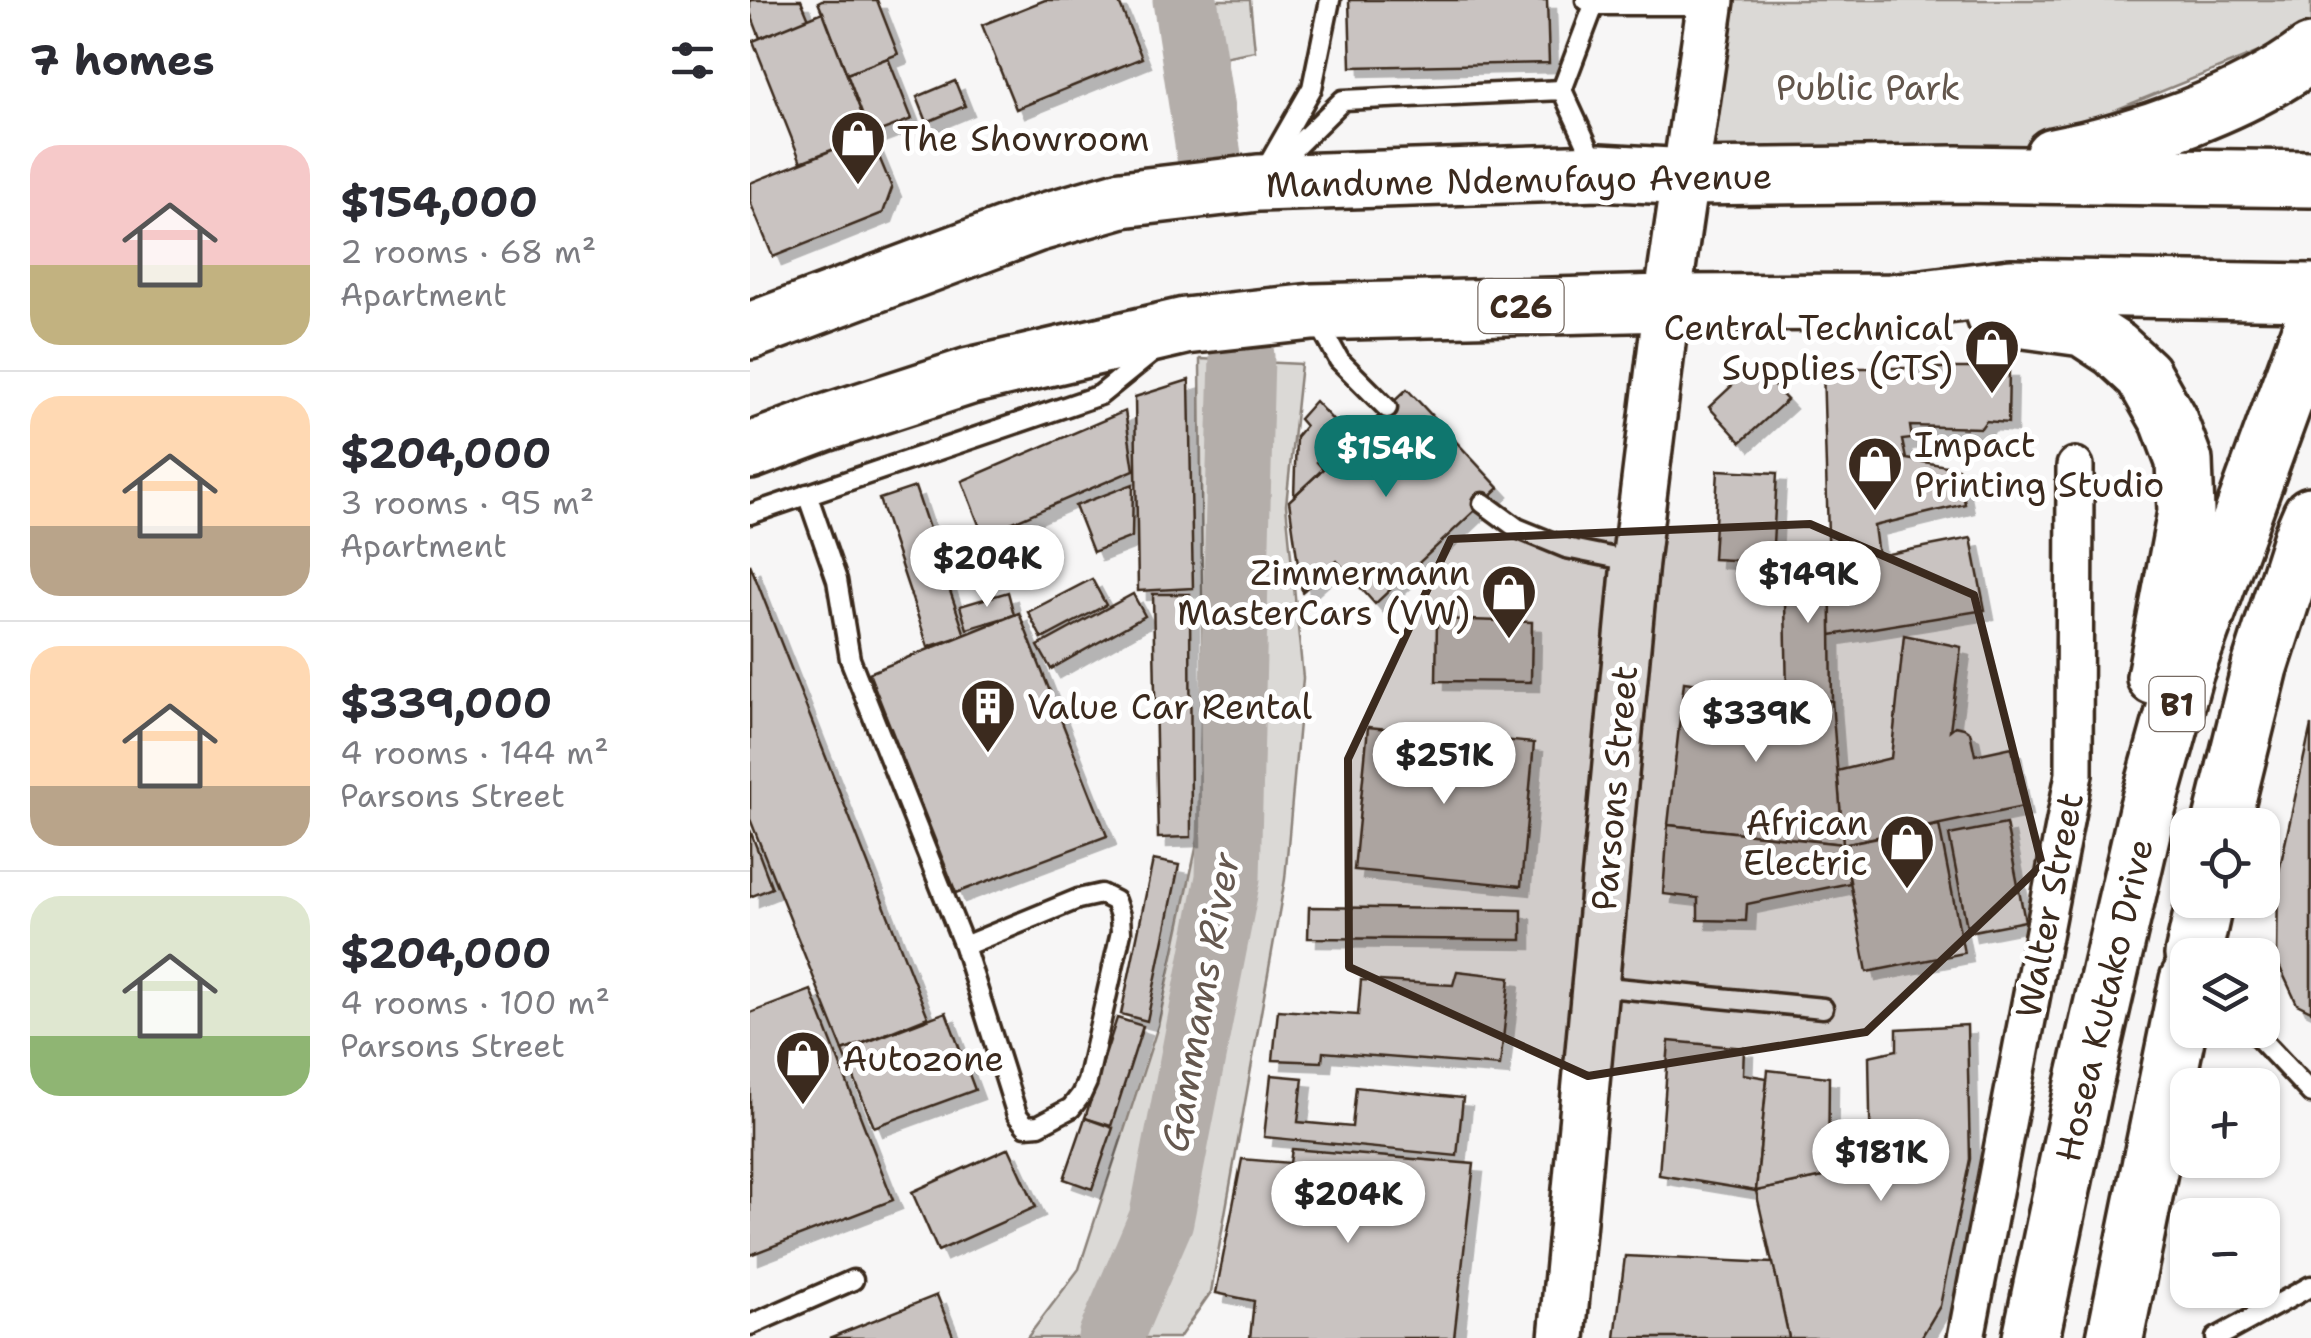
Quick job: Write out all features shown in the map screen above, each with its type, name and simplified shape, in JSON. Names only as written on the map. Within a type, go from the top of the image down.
[{"type":"main road","points":[[1956,174],[2087,150],[2170,124],[2233,98],[2292,68],[2311,53]]},
{"type":"main road","name":"Mandume Ndemufayo Avenue","points":[[750,331],[1035,224],[1122,198],[1258,183],[1600,172],[1687,177],[1956,174],[2311,179]]},
{"type":"main road","name":"C26","points":[[750,451],[970,376],[1185,326],[1312,312],[1891,302],[2012,287],[2311,292]]},
{"type":"main road","points":[[1891,302],[2083,328],[2115,349],[2143,375],[2169,420],[2184,462],[2186,512],[2082,1093]]},
{"type":"main road","name":"Hosea Kutako Drive","points":[[2031,1338],[2147,810],[2185,673],[2311,327]]},
{"type":"main road","name":"B1","points":[[2225,808],[2260,667],[2311,514]]},
{"type":"main road","points":[[2227,808],[2278,675],[2311,612]]},
{"type":"main road","points":[[2116,1338],[2174,1048]]},
{"type":"street","name":"Parsons Street","points":[[1562,1338],[1635,562],[1667,303],[1711,3]]},
{"type":"street","name":"Walter Street","points":[[1966,1338],[2074,774],[2076,466]]},
{"type":"lane","points":[[1258,183],[1312,88],[1330,0]]},
{"type":"lane","points":[[1600,172],[1562,90],[1592,2],[1711,3]]},
{"type":"lane","points":[[1258,183],[1344,100],[1562,90]]},
{"type":"lane","points":[[1312,312],[1338,360],[1387,408]]},
{"type":"lane","points":[[750,514],[1100,394],[1185,326]]},
{"type":"lane","points":[[807,494],[836,580],[850,660],[964,946],[1016,1115],[1026,1126],[1039,1125],[1072,1108],[1087,1082],[1121,932],[1115,901],[1102,894],[1078,898],[964,946]]},
{"type":"lane","points":[[1484,503],[1517,528],[1566,548],[1635,562]]},
{"type":"lane","points":[[1595,986],[1823,1008]]},
{"type":"lane","points":[[2269,1048],[2311,1093]]},
{"type":"lane","points":[[750,1324],[853,1280]]},
{"type":"lane","points":[[2216,1338],[2311,1286]]},
{"type":"highlighted area","points":[[1810,524],[1974,595],[2042,865],[1866,1032],[1588,1076],[1349,967],[1348,759],[1451,539]]},
{"type":"green space","points":[[1156,0],[1250,0],[1255,51],[1170,67]]},
{"type":"green space","name":"Public Park","points":[[1711,0],[2311,0],[2311,28],[1957,174],[1687,177]]},
{"type":"green space","points":[[1200,359],[1301,364],[1286,505],[1303,678],[1285,879],[1211,1292],[1179,1338],[1027,1338],[1079,1269],[1158,1026],[1204,811]]},
{"type":"building","points":[[750,0],[801,0],[809,19],[760,38],[750,12]]},
{"type":"building","points":[[877,0],[898,54],[847,74],[818,2]]},
{"type":"building","points":[[1045,0],[1118,0],[1142,58],[1016,109],[982,25]]},
{"type":"building","points":[[1349,0],[1547,0],[1549,63],[1351,67]]},
{"type":"building","points":[[823,12],[870,135],[801,162],[753,41]]},
{"type":"building","points":[[888,58],[912,119],[870,135],[847,74]]},
{"type":"building","points":[[955,81],[965,106],[927,122],[917,97]]},
{"type":"building","points":[[870,135],[892,188],[883,213],[773,257],[750,202],[750,183]]},
{"type":"building","points":[[1754,365],[1787,400],[1741,442],[1709,407]]},
{"type":"building","points":[[1823,368],[2009,368],[2008,423],[1986,421],[1981,428],[1910,426],[1912,439],[1902,440],[1906,459],[1958,468],[1965,504],[1874,526],[1878,556],[1971,538],[1985,610],[1831,635]]},
{"type":"building","points":[[1189,380],[1193,588],[1138,591],[1135,397]]},
{"type":"building","points":[[1407,389],[1499,488],[1375,604],[1337,561],[1302,592],[1289,501]]},
{"type":"building","points":[[1315,401],[1340,428],[1323,445],[1328,451],[1317,462],[1323,469],[1294,496],[1296,437],[1305,426],[1299,419]]},
{"type":"building","points":[[1125,411],[1134,470],[983,535],[962,481]]},
{"type":"building","points":[[1718,470],[1777,473],[1772,562],[1713,559]]},
{"type":"building","points":[[1133,484],[1132,537],[1093,552],[1075,506]]},
{"type":"building","points":[[915,487],[965,635],[928,647],[879,499]]},
{"type":"building","points":[[1830,553],[1832,701],[1787,695],[1784,555]]},
{"type":"building","points":[[750,564],[928,1017],[843,1051],[750,819]]},
{"type":"building","points":[[1092,579],[1106,605],[1042,639],[1028,612]]},
{"type":"building","points":[[1008,592],[1014,615],[967,629],[960,606]]},
{"type":"building","points":[[1133,594],[1145,616],[1051,669],[1038,646]]},
{"type":"building","points":[[1153,594],[1190,594],[1191,837],[1158,838]]},
{"type":"building","name":"Value Car Rental","points":[[1019,613],[1107,836],[956,893],[869,673]]},
{"type":"building","points":[[1437,619],[1532,622],[1531,682],[1436,681]]},
{"type":"building","points":[[1904,635],[1961,647],[1950,730],[1955,726],[1970,732],[1975,755],[2012,747],[2023,807],[1843,844],[1837,771],[1891,758]]},
{"type":"building","points":[[1684,682],[1832,701],[1843,844],[1668,825]]},
{"type":"building","points":[[2311,725],[2311,1011],[2297,1004],[2280,967],[2280,867]]},
{"type":"building","points":[[1368,727],[1534,743],[1521,886],[1354,870]]},
{"type":"building","points":[[2006,824],[2025,921],[1968,932],[1949,835]]},
{"type":"building","points":[[1668,825],[1843,844],[1850,883],[1747,904],[1746,921],[1698,920],[1698,898],[1663,894]]},
{"type":"building","points":[[1939,825],[1964,953],[1867,972],[1843,844]]},
{"type":"building","points":[[750,830],[772,888],[750,897]]},
{"type":"building","points":[[1153,860],[1179,865],[1147,1021],[1121,1014]]},
{"type":"building","points":[[1309,907],[1522,910],[1522,940],[1308,938]]},
{"type":"building","points":[[1457,971],[1510,977],[1500,1066],[1323,1052],[1322,1062],[1273,1060],[1278,1010],[1358,1015],[1361,980],[1453,985]]},
{"type":"building","name":"Autozone","points":[[811,990],[893,1200],[750,1255],[750,1013]]},
{"type":"building","points":[[946,1012],[975,1090],[874,1127],[843,1051]]},
{"type":"building","points":[[1117,1018],[1143,1026],[1111,1126],[1085,1118]]},
{"type":"building","points":[[1967,1025],[1970,1159],[1940,1306],[1921,1338],[1789,1338],[1756,1191],[1871,1167],[1869,1056],[1897,1050],[1897,1029]]},
{"type":"building","points":[[1669,1041],[1744,1048],[1743,1074],[1767,1078],[1756,1191],[1659,1175]]},
{"type":"building","points":[[1768,1070],[1829,1077],[1828,1176],[1756,1191]]},
{"type":"building","points":[[1271,1075],[1303,1078],[1298,1122],[1352,1127],[1356,1087],[1463,1098],[1457,1156],[1264,1137]]},
{"type":"building","points":[[1085,1118],[1113,1128],[1092,1189],[1064,1179]]},
{"type":"building","points":[[1009,1148],[1036,1207],[938,1251],[912,1192]]},
{"type":"building","points":[[1292,1149],[1474,1164],[1454,1338],[1250,1338],[1254,1301],[1216,1293],[1242,1159],[1290,1163]]},
{"type":"building","points":[[1625,1256],[1773,1263],[1789,1338],[1615,1338]]},
{"type":"building","points":[[937,1295],[954,1338],[829,1338]]},
{"type":"waterway","name":"Gammams River","points":[[1185,0],[1213,182]]},
{"type":"waterway","name":"Gammams River","points":[[1110,1338],[1161,1220],[1228,878],[1242,356]]},
{"type":"place","name":"The Showroom","points":[[858,187]]},
{"type":"place","name":"Central Technical Supplies (CTS)","points":[[1992,396]]},
{"type":"place","name":"Impact Printing Studio","points":[[1875,513]]},
{"type":"place","name":"Zimmermann MasterCars (VW)","points":[[1509,641]]},
{"type":"place","name":"Value Car Rental","points":[[988,755]]},
{"type":"place","name":"African Electric","points":[[1907,891]]},
{"type":"place","name":"Autozone","points":[[803,1107]]}]
